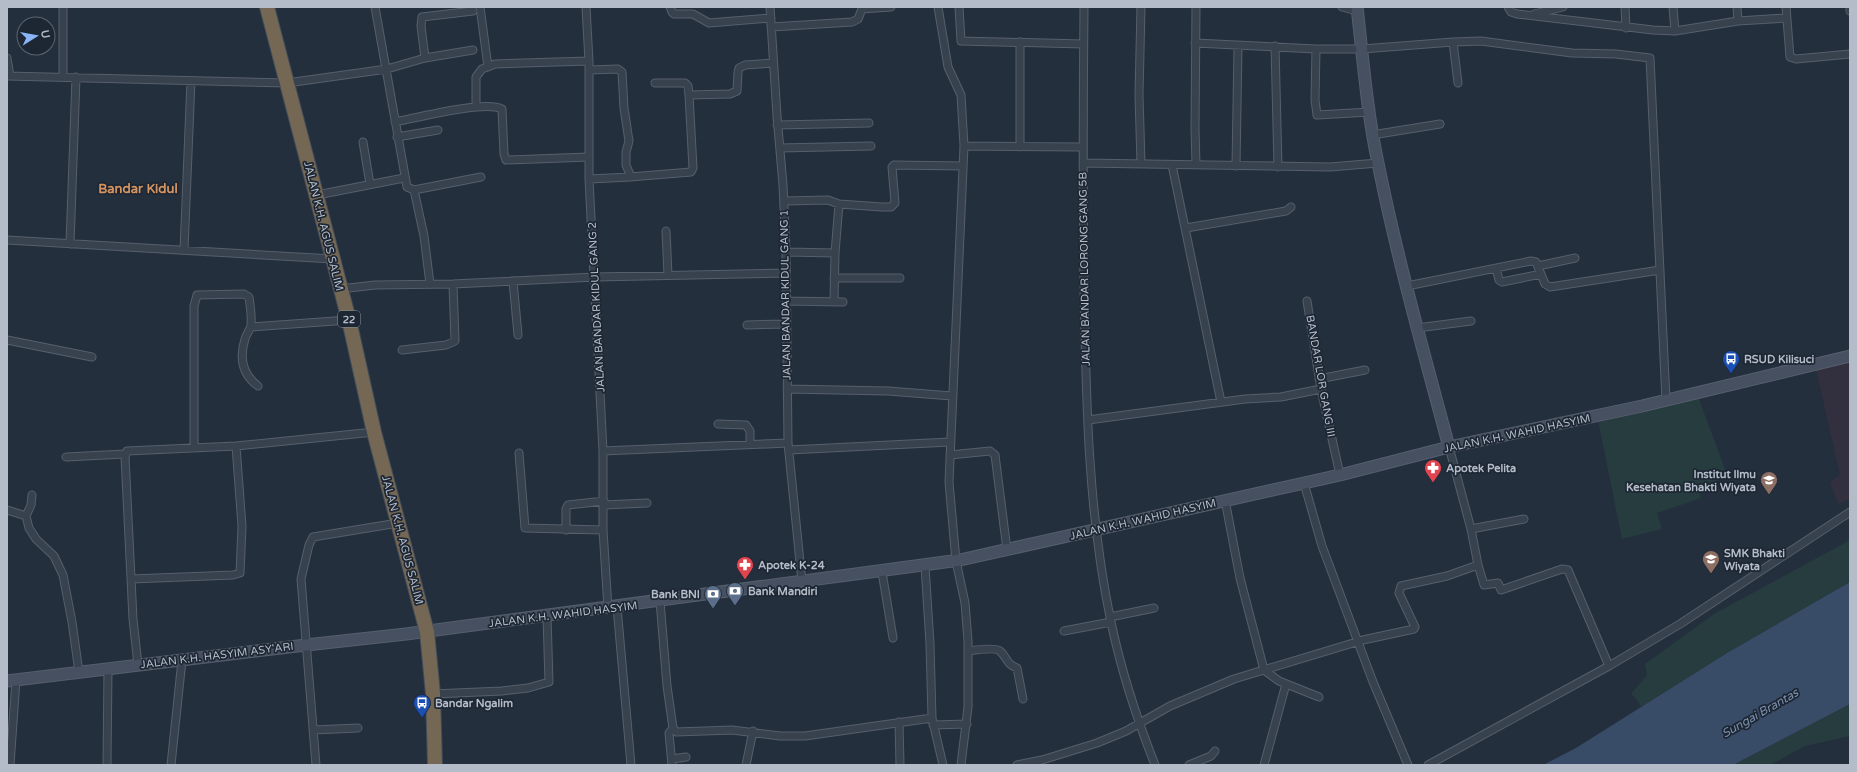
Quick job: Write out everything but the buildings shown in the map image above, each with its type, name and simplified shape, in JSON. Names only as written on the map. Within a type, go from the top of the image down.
[{"type":"highway","name":"JALAN K.H. AGUS SALIM","points":[[267,7],[349,320],[374,432],[427,632]]},
{"type":"highway","name":"22","points":[[427,632],[433,694],[435,765]]},
{"type":"main road","points":[[1357,9],[1372,135],[1417,328],[1449,447]]},
{"type":"main road","name":"JALAN K.H. WAHID HASYIM","points":[[427,632],[956,561],[1340,475],[1449,447],[1666,400],[1850,356]]},
{"type":"main road","name":"JALAN K.H. HASYIM ASY'ARI","points":[[11,681],[306,645],[427,632]]},
{"type":"street","points":[[63,7],[63,77]]},
{"type":"street","points":[[375,7],[387,69],[394,122],[407,187],[414,190],[481,177]]},
{"type":"street","points":[[480,7],[488,67]]},
{"type":"street","name":"JALAN BANDAR KIDUL GANG 2","points":[[586,7],[589,62],[589,157],[603,451],[603,530],[631,765]]},
{"type":"street","points":[[670,7],[674,14],[693,14],[709,23],[771,18]]},
{"type":"street","name":"JALAN BANDAR KIDUL GANG 1","points":[[770,7],[784,201],[789,446],[802,582]]},
{"type":"street","points":[[771,27],[852,22],[858,19],[862,9],[890,7]]},
{"type":"street","points":[[938,7],[948,67],[961,95],[964,146],[950,442],[950,505],[956,561],[965,603],[968,651],[967,724],[961,765]]},
{"type":"street","points":[[958,7],[961,41],[1083,44]]},
{"type":"street","name":"JALAN BANDAR LORONG GANG 5B","points":[[1084,7],[1082,147],[1084,327],[1088,420],[1096,530],[1111,619],[1139,724],[1155,765]]},
{"type":"street","points":[[1141,7],[1139,95],[1141,164]]},
{"type":"street","points":[[1196,7],[1194,129],[1196,165]]},
{"type":"street","points":[[1342,7],[1357,9]]},
{"type":"street","points":[[1508,7],[1511,12],[1517,10],[1529,15],[1626,28],[1675,31],[1738,21],[1786,18]]},
{"type":"street","points":[[1529,15],[1563,7]]},
{"type":"street","points":[[1625,7],[1626,28]]},
{"type":"street","points":[[1674,7],[1675,31]]},
{"type":"street","points":[[1737,7],[1738,21]]},
{"type":"street","points":[[1786,7],[1789,54],[1792,58],[1850,54]]},
{"type":"street","points":[[425,58],[421,26],[422,17],[473,11]]},
{"type":"street","points":[[1196,43],[1316,49],[1362,49],[1481,41],[1572,53],[1616,54],[1650,58],[1666,400]]},
{"type":"street","points":[[1020,42],[1020,147]]},
{"type":"street","points":[[1453,42],[1458,83]]},
{"type":"street","points":[[1236,166],[1238,46]]},
{"type":"street","points":[[1275,46],[1278,167]]},
{"type":"street","points":[[1316,49],[1315,100],[1317,115],[1370,112]]},
{"type":"street","points":[[7,58],[8,76],[287,83],[387,69],[425,58],[473,50]]},
{"type":"street","points":[[476,107],[476,77],[482,69],[495,64],[589,62]]},
{"type":"street","points":[[689,95],[730,94],[737,91],[739,68],[745,65],[773,63]]},
{"type":"street","points":[[589,70],[618,69],[622,72],[624,108],[629,142],[626,152],[626,165],[630,177]]},
{"type":"street","points":[[70,244],[76,77]]},
{"type":"street","points":[[184,250],[191,81]]},
{"type":"street","points":[[590,179],[691,172],[693,168],[688,86],[685,83],[655,83]]},
{"type":"street","points":[[394,122],[476,107],[493,107],[502,109],[504,154],[506,160],[589,157]]},
{"type":"street","points":[[778,124],[869,123]]},
{"type":"street","points":[[1372,135],[1440,124]]},
{"type":"street","points":[[397,137],[438,130]]},
{"type":"street","points":[[363,142],[370,184]]},
{"type":"street","points":[[780,148],[871,146]]},
{"type":"street","points":[[964,146],[1082,147]]},
{"type":"street","points":[[1083,163],[1278,167],[1330,167],[1378,163]]},
{"type":"street","points":[[784,201],[828,200],[840,204],[882,207],[894,205],[892,167],[894,165],[963,166]]},
{"type":"street","points":[[1172,165],[1221,402]]},
{"type":"street","points":[[316,195],[404,178]]},
{"type":"street","points":[[414,190],[424,236],[430,284]]},
{"type":"street","points":[[834,302],[835,253],[840,204]]},
{"type":"street","points":[[1186,228],[1286,211],[1291,207]]},
{"type":"street","points":[[666,231],[668,274]]},
{"type":"street","points":[[7,240],[333,259]]},
{"type":"street","points":[[786,252],[835,253]]},
{"type":"street","points":[[1538,266],[1574,258]]},
{"type":"street","points":[[1407,286],[1531,261],[1536,262],[1545,284],[1550,286],[1660,270]]},
{"type":"street","points":[[1496,268],[1499,280],[1502,282],[1541,274]]},
{"type":"street","points":[[340,289],[375,286],[668,274],[785,272]]},
{"type":"street","points":[[834,278],[900,278]]},
{"type":"street","points":[[513,281],[518,335]]},
{"type":"street","points":[[402,350],[446,345],[455,341],[453,284]]},
{"type":"street","points":[[194,448],[196,297],[199,294],[247,295],[249,299],[251,327],[245,339],[242,350],[242,364],[246,374],[258,386]]},
{"type":"street","points":[[786,301],[842,302]]},
{"type":"street","name":"BANDAR LOR GANG III","points":[[1307,301],[1319,379],[1340,475]]},
{"type":"street","points":[[251,327],[349,320]]},
{"type":"street","points":[[1417,328],[1471,321]]},
{"type":"street","points":[[747,325],[786,324]]},
{"type":"street","points":[[7,340],[92,357]]},
{"type":"street","points":[[1319,379],[1365,370]]},
{"type":"street","points":[[787,389],[881,391],[952,396]]},
{"type":"street","points":[[1088,420],[1221,402],[1281,397],[1321,389]]},
{"type":"street","points":[[718,424],[746,425],[750,431],[750,444]]},
{"type":"street","points":[[66,457],[125,454],[127,451],[132,450],[236,446],[374,432]]},
{"type":"street","points":[[603,451],[750,444],[789,446],[950,442]]},
{"type":"street","points":[[131,579],[233,575],[240,573],[242,526],[236,446]]},
{"type":"street","points":[[1449,447],[1484,585],[1498,583],[1501,590],[1562,570],[1568,570],[1609,666]]},
{"type":"street","points":[[950,455],[990,451],[995,455],[1007,550]]},
{"type":"street","points":[[519,453],[524,526],[528,529],[603,530]]},
{"type":"street","points":[[125,454],[133,619],[138,665]]},
{"type":"street","points":[[1304,483],[1322,546],[1358,642],[1408,765]]},
{"type":"street","points":[[32,495],[31,505],[26,516],[29,528],[36,539],[54,556],[63,575],[72,622],[79,672]]},
{"type":"street","points":[[1225,500],[1240,578],[1264,670],[1272,677],[1286,684],[1319,697]]},
{"type":"street","points":[[566,530],[566,509],[568,505],[647,503]]},
{"type":"street","points":[[7,510],[26,516]]},
{"type":"street","points":[[1428,765],[1609,666],[1680,624],[1850,512]]},
{"type":"street","points":[[1471,529],[1524,519]]},
{"type":"street","points":[[316,765],[302,579],[311,540],[313,537],[398,523]]},
{"type":"street","points":[[1016,765],[1042,760],[1098,743],[1139,724],[1170,706],[1234,679],[1358,642],[1415,628],[1399,593],[1401,586],[1447,576],[1478,565]]},
{"type":"street","points":[[925,566],[931,664],[932,721],[943,765]]},
{"type":"street","points":[[882,572],[893,638]]},
{"type":"street","points":[[660,601],[667,686],[673,728],[676,732],[732,730],[753,731],[780,736],[805,736],[899,722],[932,721],[967,724]]},
{"type":"street","points":[[1064,631],[1154,608]]},
{"type":"street","points":[[433,694],[502,691],[528,688],[549,682],[547,616]]},
{"type":"street","points":[[968,651],[995,649],[1000,651],[1009,664],[1018,668],[1023,699]]},
{"type":"street","points":[[171,765],[182,660]]},
{"type":"street","points":[[107,765],[108,669]]},
{"type":"street","points":[[10,765],[11,681]]},
{"type":"street","points":[[1264,765],[1286,684]]},
{"type":"street","points":[[899,722],[900,765]]},
{"type":"street","points":[[313,730],[358,728]]},
{"type":"street","points":[[673,728],[669,733],[672,762],[686,757]]},
{"type":"street","points":[[746,765],[753,731]]},
{"type":"street","points":[[1188,765],[1211,756],[1215,751]]},
{"type":"shaded area","points":[[1850,357],[1850,499],[1838,504],[1830,482],[1840,475],[1815,365]]},
{"type":"green space","points":[[1697,394],[1728,477],[1697,487],[1701,498],[1657,513],[1662,529],[1622,539],[1597,415]]},
{"type":"green space","points":[[1850,540],[1850,582],[1727,653],[1641,707],[1638,701],[1631,694],[1647,675],[1645,664],[1714,614]]},
{"type":"green space","points":[[1850,704],[1850,736],[1805,746],[1770,765],[1733,765]]},
{"type":"water","name":"Sungai Brantas","points":[[1850,582],[1850,704],[1733,765],[1543,765],[1576,748],[1727,653]]},
{"type":"place","name":"RSUD Kilisuci","points":[[1731,374]]},
{"type":"place","name":"Apotek Pelita","points":[[1433,483]]},
{"type":"place","name":"Institut Ilmu Kesehatan Bhakti Wiyata","points":[[1769,495]]},
{"type":"place","name":"SMK Bhakti Wiyata","points":[[1711,574]]},
{"type":"place","name":"Apotek K-24","points":[[745,580]]},
{"type":"place","name":"Bank Mandiri","points":[[735,606]]},
{"type":"place","name":"Bank BNI","points":[[713,609]]},
{"type":"place","name":"Bandar Ngalim","points":[[422,718]]},
{"type":"district","name":"Bandar Kidul","points":[[138,188]]}]
